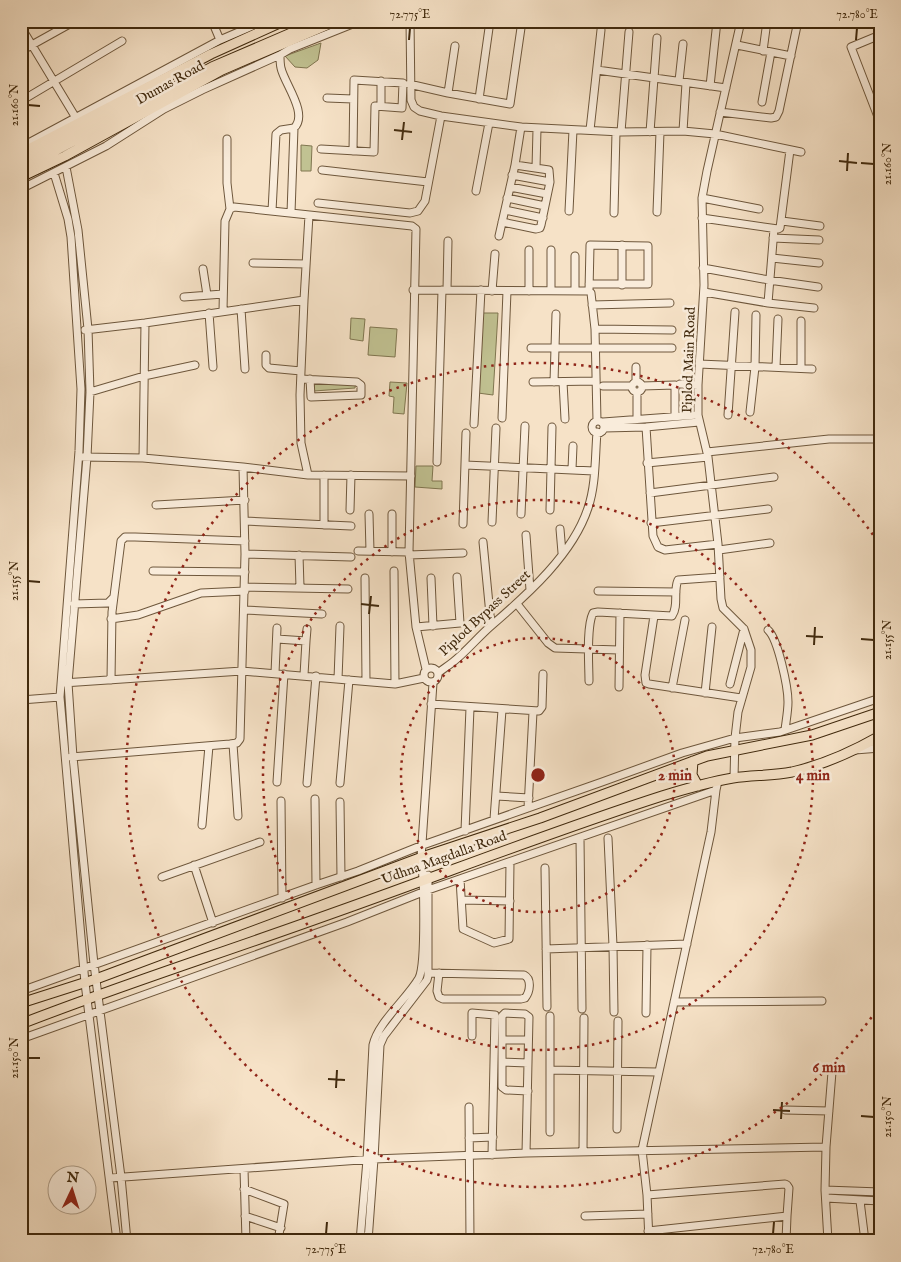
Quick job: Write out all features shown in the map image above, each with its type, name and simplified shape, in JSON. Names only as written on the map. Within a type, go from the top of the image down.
[{"type":"main road","name":"Dumas Road","points":[[21,153],[211,54],[284,21]]},
{"type":"main road","points":[[21,160],[216,60],[305,21]]},
{"type":"main road","points":[[21,169],[212,67],[319,21]]},
{"type":"main road","name":"Dumas Road","points":[[21,178],[222,70],[336,21]]},
{"type":"main road","name":"Udhna Magdalla Road","points":[[21,1003],[96,979],[423,857],[540,818],[693,761],[736,750],[812,735],[880,712]]},
{"type":"main road","name":"Udhna Magdalla Road","points":[[25,1022],[98,994],[425,886],[524,843],[664,795],[698,786],[717,786],[734,778],[772,776],[791,772],[836,759],[880,736]]},
{"type":"main road","points":[[693,761],[692,775],[698,786]]},
{"type":"street","points":[[21,51],[75,21]]},
{"type":"street","points":[[212,21],[220,40]]},
{"type":"street","points":[[21,147],[220,40],[264,21]]},
{"type":"street","points":[[21,188],[106,146],[164,109],[290,49],[360,21]]},
{"type":"street","points":[[410,21],[411,100],[420,111],[440,116],[537,129],[618,132],[683,131],[715,134],[801,152]]},
{"type":"street","points":[[479,99],[490,21]]},
{"type":"street","points":[[353,151],[354,80],[412,84],[479,99],[511,103],[522,21]]},
{"type":"street","points":[[710,86],[717,21]]},
{"type":"street","name":"Piplod Main Road","points":[[741,21],[702,198],[704,292],[698,385],[699,418],[707,455],[715,516],[721,599],[723,608],[744,629]]},
{"type":"street","points":[[762,51],[767,21]]},
{"type":"street","points":[[720,112],[776,117],[779,111],[798,21]]},
{"type":"street","points":[[21,27],[76,118]]},
{"type":"street","points":[[590,130],[601,30]]},
{"type":"street","points":[[614,213],[618,132],[626,74],[629,32]]},
{"type":"street","points":[[880,36],[851,47],[880,122]]},
{"type":"street","points":[[650,132],[657,38]]},
{"type":"street","points":[[21,101],[122,41]]},
{"type":"street","points":[[683,131],[684,44]]},
{"type":"street","points":[[737,45],[791,56]]},
{"type":"street","points":[[448,93],[455,46]]},
{"type":"street","points":[[762,102],[771,52]]},
{"type":"street","points":[[280,55],[281,68],[295,100],[298,122],[294,128],[291,213]]},
{"type":"street","points":[[597,70],[726,88]]},
{"type":"street","points":[[381,81],[381,106]]},
{"type":"street","points":[[321,149],[374,152],[376,106],[402,108],[403,83]]},
{"type":"street","points":[[327,98],[353,99]]},
{"type":"street","points":[[318,203],[415,213],[422,207],[425,201],[440,116]]},
{"type":"street","points":[[476,192],[489,123]]},
{"type":"street","points":[[499,236],[515,165],[520,127]]},
{"type":"street","points":[[272,211],[276,134],[281,130],[294,128]]},
{"type":"street","points":[[536,168],[537,129]]},
{"type":"street","points":[[569,211],[573,130]]},
{"type":"street","points":[[658,212],[660,132]]},
{"type":"street","points":[[223,311],[225,221],[230,209],[227,183],[227,139]]},
{"type":"street","points":[[702,218],[774,229],[780,228],[790,150]]},
{"type":"street","points":[[502,222],[536,229],[540,228],[550,182],[549,170],[515,165]]},
{"type":"street","points":[[66,167],[78,230],[88,330],[90,392],[87,458],[74,604],[64,683],[60,698],[69,757],[128,1241]]},
{"type":"street","points":[[322,170],[428,182]]},
{"type":"street","points":[[54,173],[71,237],[81,389],[64,683],[85,982],[118,1241]]},
{"type":"street","points":[[512,176],[550,182]]},
{"type":"street","points":[[510,187],[547,194]]},
{"type":"street","points":[[507,198],[545,206]]},
{"type":"street","points":[[702,198],[759,210]]},
{"type":"street","points":[[230,209],[234,207],[414,227],[409,554],[416,627],[426,669],[424,678]]},
{"type":"street","points":[[505,210],[542,218]]},
{"type":"street","points":[[308,215],[301,375],[301,442],[308,475]]},
{"type":"street","points":[[782,221],[820,226]]},
{"type":"street","points":[[768,303],[774,229]]},
{"type":"street","points":[[774,238],[819,240]]},
{"type":"street","points":[[437,462],[444,290],[448,241]]},
{"type":"street","points":[[413,290],[575,291],[589,288],[622,285],[647,285],[648,246],[590,245],[589,288],[592,296],[596,381],[601,424]]},
{"type":"street","points":[[622,245],[622,285]]},
{"type":"street","points":[[529,250],[529,291]]},
{"type":"street","points":[[551,250],[551,291]]},
{"type":"street","points":[[492,291],[495,254]]},
{"type":"street","points":[[575,256],[575,291]]},
{"type":"street","points":[[772,258],[819,263]]},
{"type":"street","points":[[253,263],[306,264]]},
{"type":"street","points":[[703,268],[818,287]]},
{"type":"street","points":[[203,269],[207,295]]},
{"type":"street","points":[[474,424],[480,290]]},
{"type":"street","points":[[502,418],[506,291]]},
{"type":"street","points":[[704,292],[768,303],[814,308]]},
{"type":"street","points":[[184,297],[223,294]]},
{"type":"street","points":[[78,330],[145,323],[304,300]]},
{"type":"street","points":[[592,306],[670,303]]},
{"type":"street","points":[[241,309],[245,369]]},
{"type":"street","points":[[728,414],[735,312]]},
{"type":"street","points":[[209,313],[213,367]]},
{"type":"street","points":[[554,382],[556,314]]},
{"type":"street","points":[[750,412],[755,367],[756,315]]},
{"type":"street","points":[[776,367],[778,318]]},
{"type":"street","points":[[801,321],[801,368]]},
{"type":"street","points":[[143,458],[145,323]]},
{"type":"street","points":[[594,329],[672,330]]},
{"type":"street","points":[[531,348],[672,348]]},
{"type":"street","points":[[266,355],[266,364],[270,368],[310,379],[360,383],[360,395],[311,397],[310,379]]},
{"type":"street","points":[[699,364],[812,369]]},
{"type":"street","points":[[90,392],[144,376],[195,365]]},
{"type":"street","points":[[636,367],[637,419]]},
{"type":"street","points":[[533,382],[596,381]]},
{"type":"street","points":[[563,382],[565,419]]},
{"type":"street","points":[[680,384],[698,385]]},
{"type":"street","points":[[603,386],[675,385],[674,416]]},
{"type":"street","points":[[601,424],[674,416],[699,418]]},
{"type":"street","points":[[601,424],[646,427],[699,418]]},
{"type":"street","name":"Piplod Bypass Street","points":[[438,673],[453,662],[491,625],[517,604],[562,554],[572,540],[588,507],[594,471],[597,432],[600,432],[601,424]]},
{"type":"street","points":[[521,514],[525,426]]},
{"type":"street","points":[[550,510],[552,427]]},
{"type":"street","points":[[646,427],[651,523],[653,540],[658,547],[670,550],[770,543]]},
{"type":"street","points":[[492,522],[496,428]]},
{"type":"street","points":[[463,524],[466,433]]},
{"type":"street","points":[[647,463],[829,439],[880,439]]},
{"type":"street","points":[[572,469],[573,446]]},
{"type":"street","points":[[78,457],[143,458],[308,475],[411,476]]},
{"type":"street","points":[[465,465],[594,471]]},
{"type":"street","points":[[69,757],[237,743],[240,735],[246,554],[243,467]]},
{"type":"street","points":[[324,475],[324,525]]},
{"type":"street","points":[[350,475],[350,510]]},
{"type":"street","points":[[650,493],[774,477]]},
{"type":"street","points":[[156,505],[245,500]]},
{"type":"street","points":[[651,523],[768,509]]},
{"type":"street","points":[[369,514],[370,551]]},
{"type":"street","points":[[392,514],[392,552]]},
{"type":"street","points":[[245,521],[351,526]]},
{"type":"street","points":[[560,529],[562,554]]},
{"type":"street","points":[[526,536],[530,590]]},
{"type":"street","points":[[112,680],[111,619],[113,597],[120,544],[126,537],[245,541]]},
{"type":"street","points":[[483,542],[491,625]]},
{"type":"street","points":[[358,551],[409,554],[463,553]]},
{"type":"street","points":[[246,554],[351,557]]},
{"type":"street","points":[[299,555],[300,587]]},
{"type":"street","points":[[153,571],[245,572]]},
{"type":"street","points":[[394,571],[395,684]]},
{"type":"street","points":[[416,627],[460,622],[457,577]]},
{"type":"street","points":[[589,681],[589,649],[593,613],[667,616],[674,614],[676,582],[681,579],[720,577]]},
{"type":"street","points":[[365,578],[366,681]]},
{"type":"street","points":[[431,578],[433,626]]},
{"type":"street","points":[[111,619],[138,615],[201,593],[300,587],[348,589]]},
{"type":"street","points":[[598,591],[676,592]]},
{"type":"street","points":[[74,604],[108,603],[113,597]]},
{"type":"street","points":[[517,604],[552,646],[559,649],[619,650]]},
{"type":"street","points":[[244,610],[322,614]]},
{"type":"street","points":[[619,687],[620,613]]},
{"type":"street","points":[[654,616],[645,679],[649,684],[741,698]]},
{"type":"street","points":[[672,688],[685,620]]},
{"type":"street","points":[[338,679],[340,626]]},
{"type":"street","points":[[705,693],[712,627]]},
{"type":"street","points":[[275,673],[277,628]]},
{"type":"street","points":[[304,675],[307,629]]},
{"type":"street","points":[[730,684],[744,629]]},
{"type":"street","points":[[734,778],[735,738],[741,698],[751,659],[749,642],[744,629]]},
{"type":"street","points":[[768,630],[778,647],[788,695],[786,730]]},
{"type":"street","points":[[277,639],[306,641]]},
{"type":"street","points":[[378,1241],[364,1239],[380,1045],[384,1036],[427,980],[429,973],[423,845],[432,683],[438,678],[438,673],[433,668],[426,669]]},
{"type":"street","points":[[64,683],[242,671],[395,684],[424,678]]},
{"type":"street","points":[[277,782],[284,674]]},
{"type":"street","points":[[431,704],[539,711],[542,707],[543,674]]},
{"type":"street","points":[[307,783],[316,676]]},
{"type":"street","points":[[424,678],[432,683]]},
{"type":"street","points":[[340,783],[349,680]]},
{"type":"street","points":[[21,700],[60,698]]},
{"type":"street","points":[[21,991],[341,877],[423,845],[682,752],[735,738],[786,730],[880,698]]},
{"type":"street","points":[[465,831],[470,708]]},
{"type":"street","points":[[494,819],[502,710]]},
{"type":"street","points":[[528,808],[533,712]]},
{"type":"street","points":[[233,744],[238,816]]},
{"type":"street","points":[[202,825],[209,746]]},
{"type":"street","points":[[855,750],[880,748]]},
{"type":"street","points":[[21,1039],[348,922],[425,886],[460,878],[510,862],[580,838],[717,786],[711,832],[657,1072],[642,1150],[647,1195],[649,1241]]},
{"type":"street","points":[[496,796],[529,798]]},
{"type":"street","points":[[315,799],[316,885]]},
{"type":"street","points":[[281,801],[282,898]]},
{"type":"street","points":[[340,802],[341,877]]},
{"type":"street","points":[[580,838],[582,1009]]},
{"type":"street","points":[[608,838],[614,1012]]},
{"type":"street","points":[[162,877],[260,842]]},
{"type":"street","points":[[460,878],[462,930],[494,943],[509,939],[510,862]]},
{"type":"street","points":[[194,866],[213,923]]},
{"type":"street","points":[[545,868],[547,1007]]},
{"type":"street","points":[[371,1160],[373,1045],[379,1031],[414,985],[420,972],[425,886]]},
{"type":"street","points":[[462,900],[510,901]]},
{"type":"street","points":[[546,949],[686,944]]},
{"type":"street","points":[[646,1013],[647,945]]},
{"type":"street","points":[[429,973],[524,975],[529,980],[528,994],[525,998],[521,999],[443,999],[439,997],[437,991],[439,974]]},
{"type":"street","points":[[674,1002],[822,1001]]},
{"type":"street","points":[[472,1036],[472,1013],[495,1015],[492,1155]]},
{"type":"street","points":[[526,1153],[528,1091],[528,1015],[505,1013],[502,1016],[502,1089],[528,1091]]},
{"type":"street","points":[[550,1016],[550,1132]]},
{"type":"street","points":[[584,1018],[584,1152]]},
{"type":"street","points":[[617,1129],[618,1021]]},
{"type":"street","points":[[25,1022],[34,1034]]},
{"type":"street","points":[[502,1040],[528,1040]]},
{"type":"street","points":[[502,1062],[528,1063]]},
{"type":"street","points":[[550,1070],[657,1072]]},
{"type":"street","points":[[828,1241],[825,1194],[826,1147],[832,1072]]},
{"type":"street","points":[[469,1106],[470,1241]]},
{"type":"street","points":[[785,1110],[829,1111]]},
{"type":"street","points":[[469,1138],[493,1137]]},
{"type":"street","points":[[110,1178],[371,1160],[526,1153],[826,1147]]},
{"type":"street","points":[[244,1169],[245,1216],[248,1240]]},
{"type":"street","points":[[647,1195],[784,1184],[789,1188],[786,1241]]},
{"type":"street","points":[[244,1189],[283,1203],[284,1207],[278,1241]]},
{"type":"street","points":[[825,1194],[880,1192]]},
{"type":"street","points":[[825,1194],[860,1201],[880,1201]]},
{"type":"street","points":[[860,1201],[865,1241]]},
{"type":"street","points":[[585,1216],[648,1214]]},
{"type":"street","points":[[245,1216],[281,1228]]},
{"type":"street","points":[[648,1231],[787,1216]]},
{"type":"green space","points":[[321,43],[318,60],[307,68],[295,67],[285,56]]},
{"type":"green space","points":[[301,145],[312,146],[311,171],[301,171]]},
{"type":"green space","points":[[483,313],[498,313],[493,395],[478,393]]},
{"type":"green space","points":[[351,318],[365,319],[363,341],[350,339]]},
{"type":"green space","points":[[370,327],[397,329],[395,357],[368,355]]},
{"type":"green space","points":[[356,380],[355,388],[314,391],[314,381]]},
{"type":"green space","points":[[390,382],[407,383],[404,414],[393,413],[394,397],[389,396]]},
{"type":"green space","points":[[416,466],[433,466],[432,481],[442,481],[442,489],[415,487]]}]
